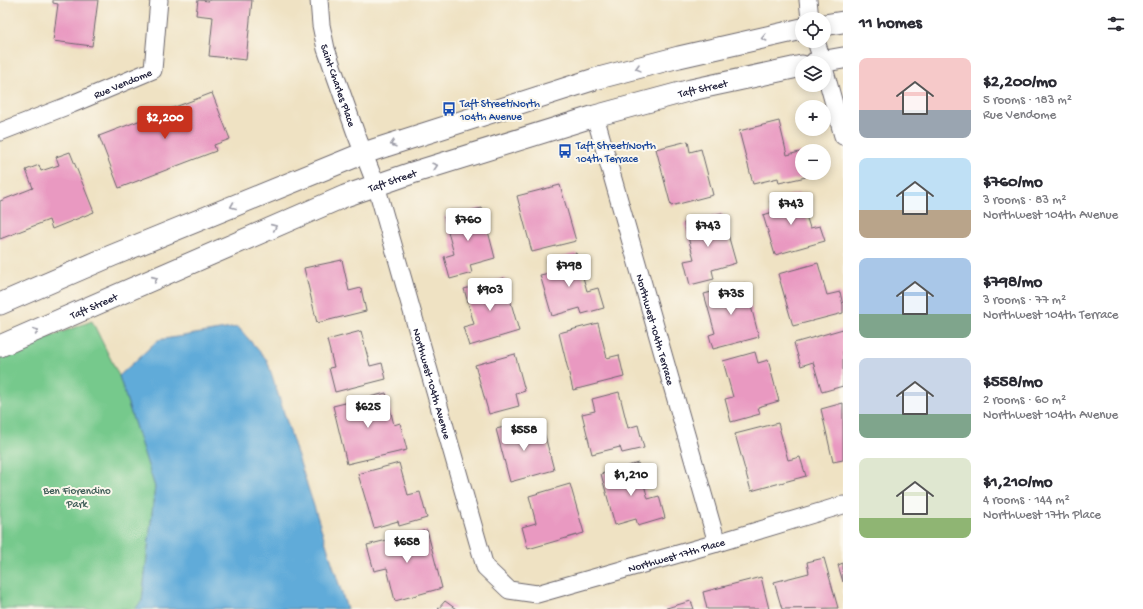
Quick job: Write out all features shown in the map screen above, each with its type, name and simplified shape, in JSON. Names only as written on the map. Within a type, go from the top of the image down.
[{"type":"street","name":"Rue Vendome","points":[[0,132],[153,70],[159,0]]},
{"type":"street","name":"Saint Charles Place","points":[[320,0],[321,25],[326,49],[370,169]]},
{"type":"street","points":[[808,0],[809,12]]},
{"type":"street","points":[[831,24],[843,22]]},
{"type":"street","name":"Taft Street","points":[[0,304],[111,256],[370,169],[595,79],[679,57],[795,31]]},
{"type":"street","points":[[831,61],[843,58]]},
{"type":"street","name":"Taft Street","points":[[0,346],[345,196],[370,169],[595,116],[691,90],[795,68]]},
{"type":"street","points":[[830,92],[843,136]]},
{"type":"street","name":"Northwest 104th Terrace","points":[[595,116],[717,543]]},
{"type":"street","name":"Northwest 104th Avenue","points":[[370,169],[484,567],[508,590]]},
{"type":"street","name":"Northwest 17th Place","points":[[508,590],[537,594],[717,543],[843,505]]},
{"type":"green space","name":"Ben Fiorendino Park","points":[[92,321],[119,376],[155,487],[142,601],[135,609],[0,609],[0,355]]},
{"type":"water","points":[[238,327],[267,360],[347,609],[135,609],[142,601],[155,487],[119,376],[158,340]]},
{"type":"building","points":[[53,0],[98,0],[92,46],[53,41],[58,4],[53,3]]},
{"type":"building","points":[[198,0],[252,0],[246,60],[209,56],[213,17],[196,15]]},
{"type":"building","points":[[212,93],[230,139],[214,145],[216,151],[119,188],[99,136]]},
{"type":"building","points":[[779,121],[787,155],[795,153],[795,179],[779,183],[778,178],[753,184],[739,131]]},
{"type":"building","points":[[688,141],[690,152],[701,149],[713,195],[671,206],[656,149]]},
{"type":"building","points":[[70,152],[94,212],[52,229],[49,220],[0,239],[0,201],[33,188],[26,170],[39,165],[41,171],[59,165],[56,157]]},
{"type":"building","points":[[560,185],[576,241],[532,252],[517,196]]},
{"type":"building","points":[[799,193],[810,228],[820,226],[825,241],[775,255],[763,215],[773,212],[770,201]]},
{"type":"building","points":[[482,208],[495,258],[470,265],[472,273],[450,279],[444,257],[454,254],[444,217]]},
{"type":"building","points":[[722,213],[736,263],[712,270],[714,279],[690,285],[684,261],[694,259],[684,223]]},
{"type":"building","points":[[576,253],[587,291],[598,288],[604,308],[582,314],[580,308],[552,316],[540,275],[550,273],[547,261]]},
{"type":"building","points":[[342,260],[349,291],[361,288],[366,311],[317,323],[304,268]]},
{"type":"building","points":[[818,263],[827,295],[840,292],[843,313],[793,326],[778,274]]},
{"type":"building","points":[[504,278],[519,331],[469,346],[463,327],[474,324],[464,289]]},
{"type":"building","points":[[745,283],[759,337],[713,349],[709,335],[715,333],[704,294]]},
{"type":"building","points":[[598,323],[607,358],[619,355],[624,377],[573,390],[559,333]]},
{"type":"building","points":[[843,329],[843,386],[822,392],[813,362],[801,366],[794,343]]},
{"type":"building","points":[[361,331],[370,366],[382,363],[386,379],[335,392],[329,368],[334,367],[327,340]]},
{"type":"building","points":[[755,352],[758,363],[768,360],[779,401],[758,407],[760,414],[731,422],[725,399],[733,397],[723,361]]},
{"type":"building","points":[[515,354],[525,391],[516,394],[519,406],[489,414],[475,365]]},
{"type":"building","points":[[619,392],[628,428],[638,425],[644,448],[622,453],[620,447],[592,454],[582,414],[595,411],[592,399]]},
{"type":"building","points":[[386,393],[394,425],[400,423],[407,450],[347,464],[333,406]]},
{"type":"building","points":[[843,403],[843,460],[833,462],[821,409]]},
{"type":"building","points":[[529,421],[532,434],[544,432],[554,470],[510,482],[496,429]]},
{"type":"building","points":[[778,423],[788,460],[800,457],[806,476],[751,491],[735,434]]},
{"type":"building","points":[[399,463],[408,495],[420,492],[427,518],[399,526],[398,521],[374,528],[358,474]]},
{"type":"building","points":[[638,463],[648,499],[659,496],[665,518],[638,526],[636,519],[615,525],[601,474]]},
{"type":"building","points":[[570,484],[584,533],[528,549],[522,527],[536,523],[529,496]]},
{"type":"building","points":[[427,530],[442,588],[395,601],[387,568],[374,571],[367,545]]},
{"type":"building","points":[[824,558],[838,608],[782,609],[774,582],[809,573],[807,562]]},
{"type":"building","points":[[843,563],[843,582],[838,565]]},
{"type":"building","points":[[761,577],[769,609],[707,609],[703,592]]},
{"type":"building","points":[[445,601],[456,609],[438,609]]},
{"type":"building","points":[[691,601],[694,609],[663,609]]},
{"type":"place","name":"Taft Street/North 104th Avenue","points":[[449,109]]},
{"type":"place","name":"Taft Street/North 104th Terrace","points":[[565,151]]}]
